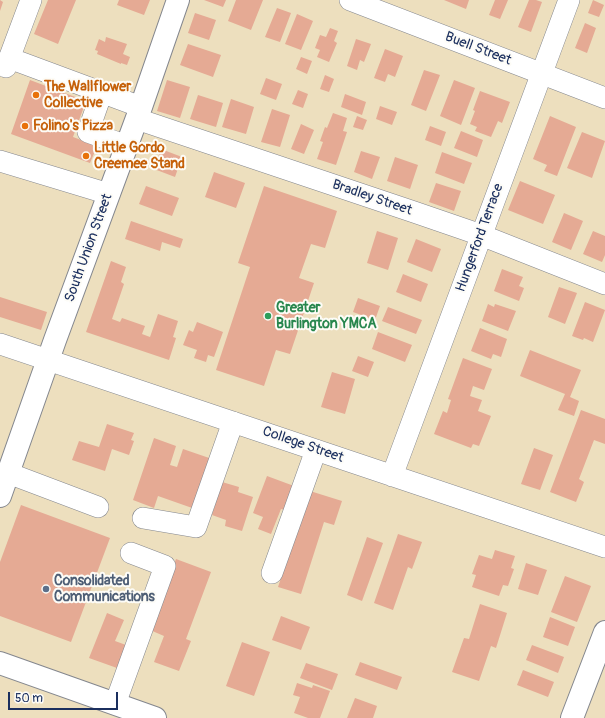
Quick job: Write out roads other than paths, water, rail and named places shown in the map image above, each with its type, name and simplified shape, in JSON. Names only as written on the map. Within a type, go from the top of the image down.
[{"type":"main road","name":"South Union Street","points":[[0,496],[139,113],[178,0]]},
{"type":"main road","points":[[572,718],[605,632]]},
{"type":"main road","points":[[0,663],[155,718]]},
{"type":"street","name":"Bradley Street","points":[[31,0],[8,62],[102,92],[139,113],[480,236],[605,284]]},
{"type":"street","name":"Buell Street","points":[[350,0],[605,98]]},
{"type":"street","name":"Hungerford Terrace","points":[[392,476],[569,0]]},
{"type":"street","points":[[102,92],[88,132],[127,146]]},
{"type":"street","points":[[0,161],[109,194]]},
{"type":"street","name":"College Street","points":[[0,344],[605,547]]},
{"type":"street","points":[[143,518],[196,527],[233,422]]},
{"type":"street","points":[[272,573],[316,450]]},
{"type":"street","points":[[8,473],[98,508]]},
{"type":"street","points":[[115,704],[165,566],[131,553]]},
{"type":"place","name":"The Wallflower Collective","points":[[36,95]]},
{"type":"place","name":"Folino's Pizza","points":[[25,126]]},
{"type":"place","name":"Little Gordo Creemee Stand","points":[[86,156]]},
{"type":"place","name":"Greater Burlington YMCA","points":[[268,316]]},
{"type":"place","name":"Consolidated Communications","points":[[46,589]]}]
